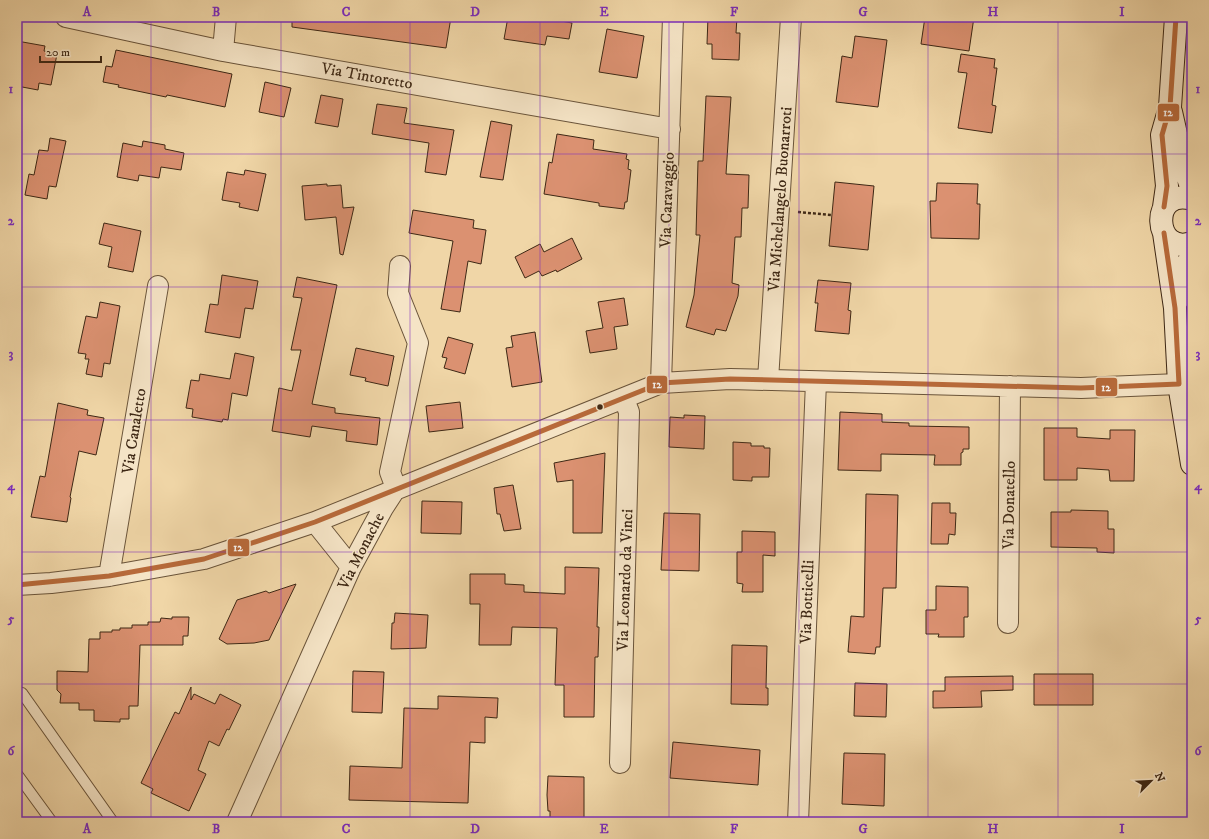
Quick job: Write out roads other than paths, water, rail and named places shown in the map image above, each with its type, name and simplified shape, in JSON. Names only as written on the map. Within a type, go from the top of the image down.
[{"type":"street","name":"Via Tintoretto","points":[[66,17],[223,51],[670,129]]},
{"type":"street","points":[[223,51],[226,17]]},
{"type":"street","name":"Via Caravaggio","points":[[660,383],[673,17]]},
{"type":"street","name":"Via Michelangelo Buonarroti","points":[[768,380],[791,17]]},
{"type":"street","points":[[1176,17],[1170,107],[1162,135],[1167,186],[1164,207],[1160,216],[1160,225],[1164,233],[1171,241],[1180,244],[1192,242]]},
{"type":"street","points":[[1170,107],[1182,161],[1192,190]]},
{"type":"street","points":[[1164,207],[1176,198],[1184,197],[1192,199]]},
{"type":"street","points":[[1164,233],[1175,308],[1179,384],[1192,464]]},
{"type":"street","points":[[1175,308],[1192,254]]},
{"type":"street","points":[[396,488],[390,472],[418,343],[398,293],[400,266]]},
{"type":"street","name":"Via Canaletto","points":[[109,576],[158,286]]},
{"type":"street","points":[[17,585],[51,583],[109,576],[204,559],[315,522],[396,488],[624,399],[660,383],[730,379],[1081,388],[1179,384]]},
{"type":"street","name":"Via Botticelli","points":[[798,822],[816,382]]},
{"type":"street","name":"Via Donatello","points":[[1008,623],[1010,386]]},
{"type":"street","name":"Via Leonardo da Vinci","points":[[620,762],[629,412],[624,399]]},
{"type":"street","name":"Via Monache","points":[[237,822],[351,567],[383,508],[396,488]]},
{"type":"street","points":[[315,522],[351,567]]},
{"type":"lane","points":[[17,696],[22,693],[113,822]]},
{"type":"lane","points":[[17,774],[52,822]]}]
